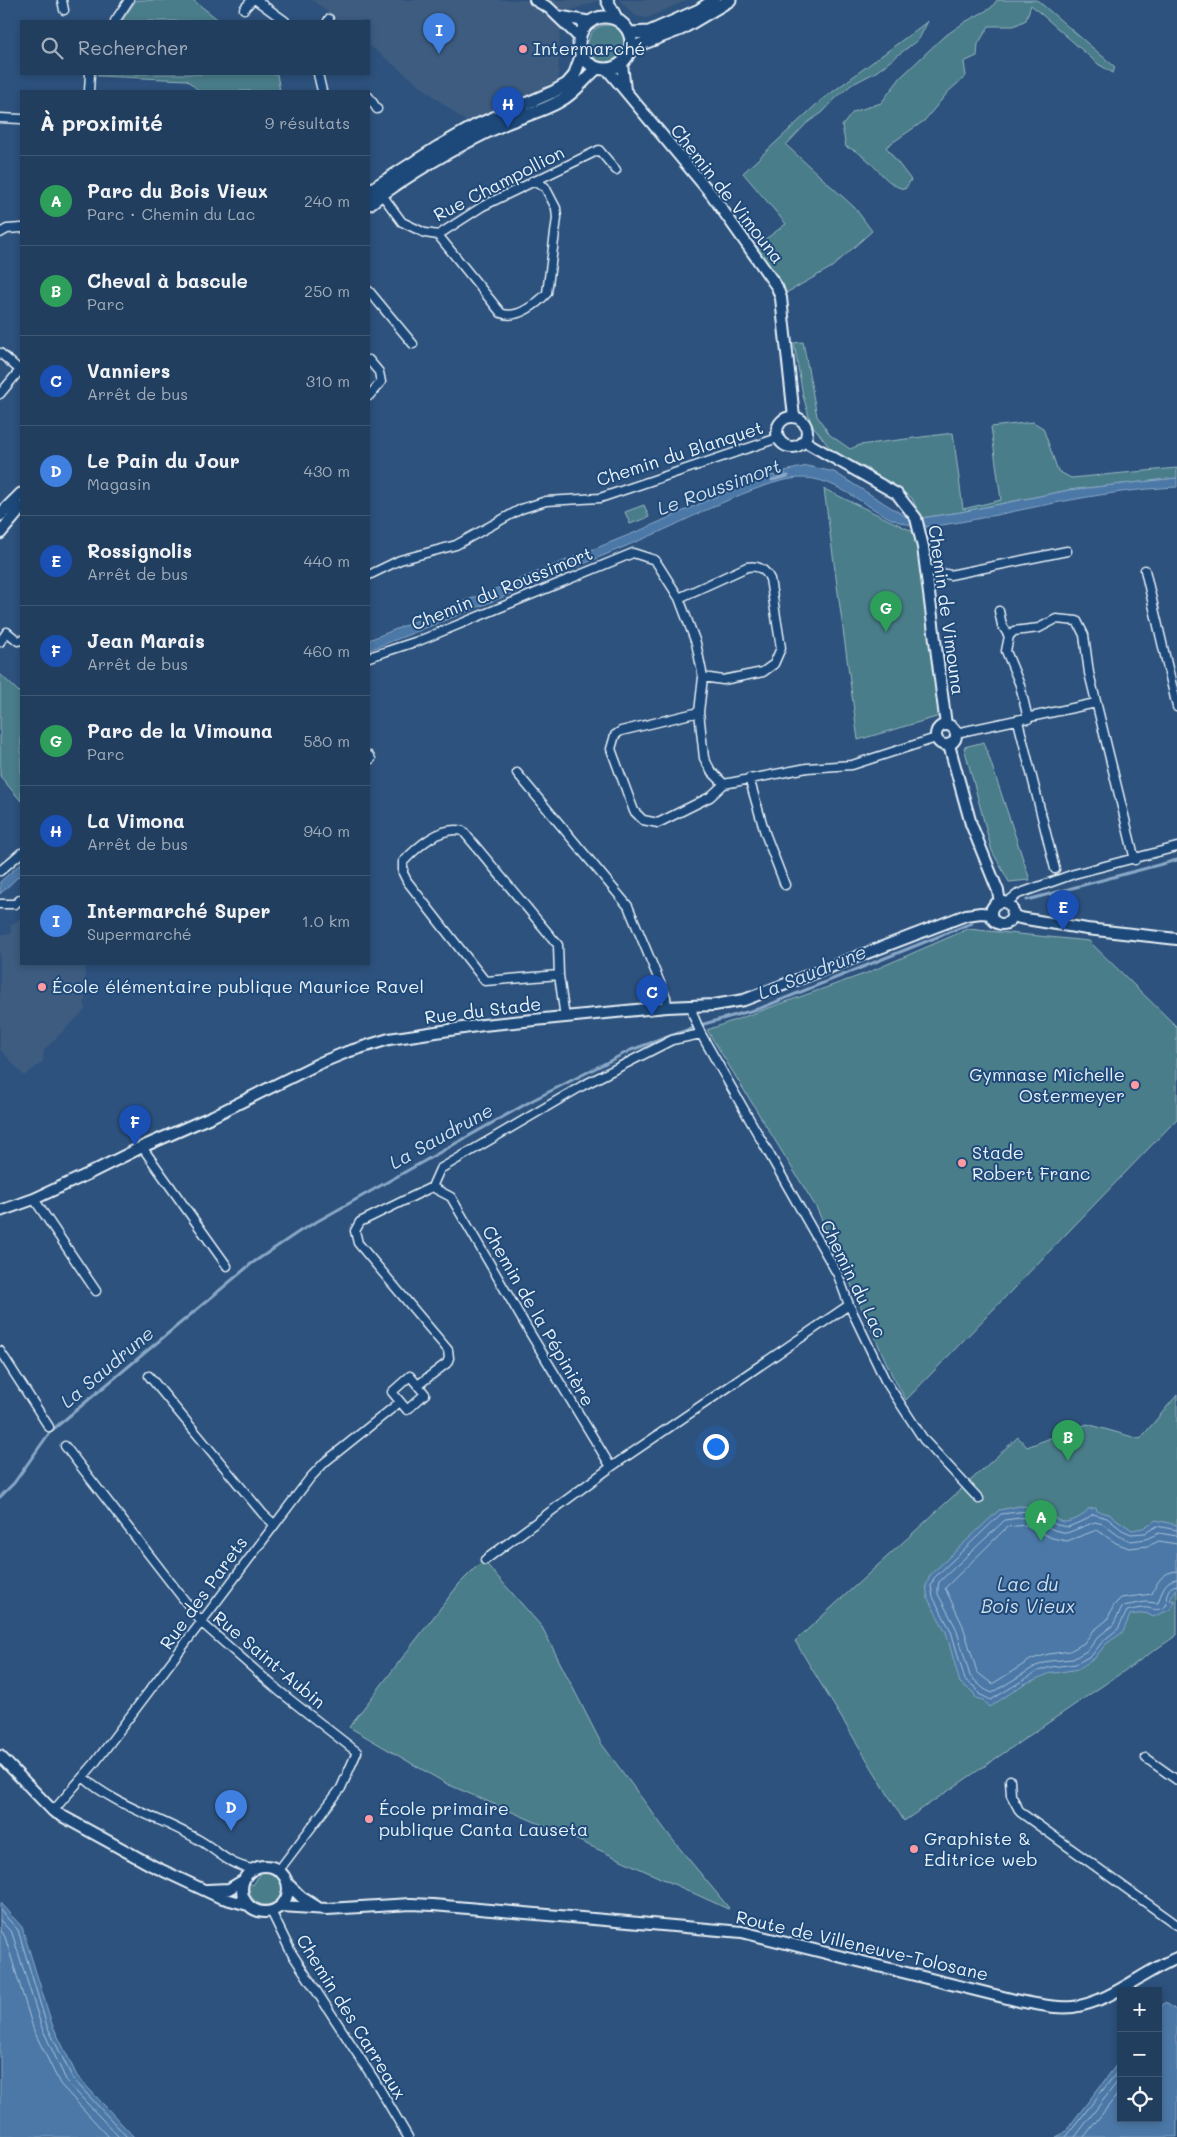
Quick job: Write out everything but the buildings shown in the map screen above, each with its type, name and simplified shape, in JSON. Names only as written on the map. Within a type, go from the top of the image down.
[{"type":"main road","points":[[630,33],[649,32],[699,10],[714,0]]},
{"type":"main road","points":[[631,48],[681,29],[730,0]]},
{"type":"main road","points":[[376,190],[478,136],[559,101],[576,89],[582,80],[602,68],[622,64],[629,55],[631,48],[630,33],[617,20],[607,2],[596,19],[583,29],[580,38],[582,54],[587,62],[602,68]]},
{"type":"main road","points":[[596,19],[617,20]]},
{"type":"main road","points":[[370,202],[376,190],[438,147],[475,126],[567,84],[574,76],[582,54]]},
{"type":"main road","points":[[0,515],[20,495]]},
{"type":"main road","points":[[0,533],[20,509]]},
{"type":"street","points":[[62,0],[64,10]]},
{"type":"street","points":[[116,20],[129,0]]},
{"type":"street","points":[[244,9],[252,0]]},
{"type":"street","points":[[256,0],[284,20]]},
{"type":"street","points":[[535,0],[580,38]]},
{"type":"street","points":[[556,16],[596,19]]},
{"type":"street","points":[[622,64],[625,90]]},
{"type":"street","name":"Chemin de Vimouna","points":[[602,68],[625,90],[712,195],[777,287],[781,298],[794,417]]},
{"type":"street","points":[[89,90],[90,75]]},
{"type":"street","points":[[318,75],[322,90]]},
{"type":"street","points":[[370,98],[377,109]]},
{"type":"street","points":[[0,118],[20,119]]},
{"type":"street","name":"Rue Champollion","points":[[376,190],[402,222],[425,233],[438,235],[483,206],[599,150],[616,170]]},
{"type":"street","points":[[438,235],[501,313],[518,314],[547,293],[557,218],[552,198],[545,187],[532,181]]},
{"type":"street","points":[[0,233],[7,229],[20,228]]},
{"type":"street","points":[[370,292],[413,344]]},
{"type":"street","points":[[0,353],[20,370],[0,394]]},
{"type":"street","points":[[370,361],[379,372],[381,382],[370,395]]},
{"type":"street","points":[[794,417],[801,420],[805,426],[806,433],[804,440],[792,447],[784,444],[778,438],[777,430],[780,422],[786,418],[794,417]]},
{"type":"street","name":"Chemin du Blanquet","points":[[370,575],[400,560],[456,545],[521,509],[546,501],[600,498],[778,438]]},
{"type":"street","name":"Chemin de Vimouna","points":[[804,440],[897,494],[916,518],[926,569],[946,725]]},
{"type":"street","points":[[926,569],[950,575],[1067,550]]},
{"type":"street","name":"Chemin du Roussimort","points":[[370,657],[421,640],[627,554],[633,553],[655,560],[679,598]]},
{"type":"street","points":[[702,677],[723,680],[764,672],[774,664],[781,648],[770,579],[764,570],[753,566],[747,567],[679,598],[696,643],[702,677],[699,712],[704,758],[712,771],[724,784]]},
{"type":"street","points":[[1145,570],[1177,706]]},
{"type":"street","points":[[998,611],[1002,626],[1009,636]]},
{"type":"street","points":[[1028,719],[1020,685],[1006,651],[1009,636],[1014,631],[1039,628],[1056,619],[1077,621],[1084,635],[1089,672],[1096,703],[1135,860]]},
{"type":"street","points":[[0,642],[7,632],[18,641],[20,640]]},
{"type":"street","points":[[956,733],[1096,703]]},
{"type":"street","points":[[699,712],[621,730],[615,735],[611,749],[634,811],[643,820],[650,823],[658,823],[688,810],[710,797],[724,784],[807,768],[852,764],[936,738]]},
{"type":"street","points":[[1018,721],[1055,869]]},
{"type":"street","points":[[949,745],[940,743],[936,738],[938,728],[946,725],[951,727],[956,733]]},
{"type":"street","points":[[949,745],[954,741],[956,733]]},
{"type":"street","points":[[949,745],[971,824],[1003,903],[1012,909],[1009,921],[1003,924],[996,922],[991,914],[993,906],[1003,903],[1018,894],[1074,874],[1177,848]]},
{"type":"street","points":[[517,773],[628,906],[666,998],[667,1008]]},
{"type":"street","points":[[749,778],[765,833],[785,885]]},
{"type":"street","points":[[559,975],[485,981],[407,881],[403,873],[403,862],[412,852],[447,830],[455,829],[462,831],[558,946],[559,975],[565,1018]]},
{"type":"street","points":[[0,871],[20,854]]},
{"type":"street","points":[[0,904],[15,904],[20,900]]},
{"type":"street","name":"Rue du Stade","points":[[0,1211],[34,1199],[142,1147],[213,1116],[320,1063],[347,1052],[389,1039],[483,1025],[667,1008],[693,1011],[744,1000],[966,915],[991,914]]},
{"type":"street","points":[[1012,915],[1077,928],[1177,939]]},
{"type":"street","name":"Chemin du Lac","points":[[693,1011],[700,1031],[838,1275],[885,1380],[924,1440],[979,1499]]},
{"type":"street","points":[[418,1385],[447,1363],[449,1358],[448,1350],[358,1243],[355,1231],[360,1222],[432,1186],[440,1169],[574,1091],[672,1040],[700,1031]]},
{"type":"street","points":[[142,1147],[227,1266]]},
{"type":"street","name":"Chemin de la Pépinière","points":[[432,1186],[451,1197],[611,1467]]},
{"type":"street","points":[[34,1199],[96,1292]]},
{"type":"street","points":[[485,1560],[611,1467],[850,1305]]},
{"type":"street","points":[[0,1351],[49,1427]]},
{"type":"street","points":[[149,1376],[263,1514],[274,1524]]},
{"type":"street","points":[[410,1376],[425,1394],[407,1410],[397,1404],[392,1392],[410,1376]]},
{"type":"street","name":"Rue des Parets","points":[[53,1811],[84,1777],[202,1623],[230,1581],[310,1478],[325,1462],[397,1404]]},
{"type":"street","name":"Rue Saint-Aubin","points":[[65,1446],[202,1623],[279,1691],[357,1752],[341,1788],[279,1870]]},
{"type":"street","points":[[2,1758],[53,1811],[153,1866],[219,1897],[248,1905],[259,1911],[272,1912],[282,1906],[288,1896],[288,1884],[279,1870],[269,1866],[252,1869],[228,1861],[199,1840],[106,1794],[84,1777]]},
{"type":"street","points":[[1146,1758],[1177,1780]]},
{"type":"street","points":[[1010,1780],[1011,1795],[1020,1812],[1177,1925]]},
{"type":"street","points":[[205,1890],[229,1888],[244,1880],[252,1869]]},
{"type":"street","points":[[244,1880],[243,1895],[248,1905]]},
{"type":"street","name":"Route de Villeneuve-Tolosane","points":[[288,1884],[301,1897],[318,1907]]},
{"type":"street","name":"Route de Villeneuve-Tolosane","points":[[282,1906],[348,1909],[411,1904],[433,1905],[742,1932],[1019,2001],[1059,2007],[1073,2007],[1101,1998],[1177,1958]]},
{"type":"street","name":"Chemin des Carreaux","points":[[272,1912],[291,1952],[375,2080],[408,2137]]},
{"type":"shaded area","points":[[312,0],[601,0],[571,10],[560,33],[558,82],[466,122],[370,46],[370,20],[338,20]]},
{"type":"shaded area","points":[[619,0],[687,0],[647,18],[636,16]]},
{"type":"shaded area","name":"École élémentaire publique Maurice Ravel","points":[[20,919],[20,965],[85,965],[85,1010],[44,1050],[43,1062],[24,1076],[0,1049],[0,930],[1,934],[11,934],[11,925]]},
{"type":"green space","points":[[136,0],[193,0],[219,20],[123,20]]},
{"type":"green space","points":[[997,0],[1037,0],[1115,67],[1113,73],[1098,64],[1031,5],[1026,20],[1014,26],[989,26],[978,44],[977,56],[964,62],[966,76],[948,92],[924,121],[886,147],[911,180],[905,189],[897,187],[864,157],[846,147],[842,126],[853,112],[881,103],[901,77],[942,38],[965,22],[991,8]]},
{"type":"green space","points":[[928,21],[919,39],[876,72],[851,85],[823,112],[807,123],[786,145],[855,208],[872,231],[832,267],[786,293],[756,246],[786,224],[743,173],[819,102]]},
{"type":"green space","points":[[607,25],[621,30],[626,44],[621,58],[607,63],[593,58],[588,44],[593,30]]},
{"type":"green space","points":[[277,75],[280,90],[198,90],[187,80],[98,76]]},
{"type":"green space","points":[[803,342],[817,416],[830,435],[850,449],[860,445],[953,433],[963,509],[1001,500],[991,427],[1033,422],[1043,428],[1058,471],[1071,478],[1177,468],[1177,478],[1069,490],[961,512],[921,518],[912,498],[868,469],[832,451],[811,423],[803,396],[794,343]]},
{"type":"green space","points":[[824,489],[912,531],[919,547],[940,716],[858,740]]},
{"type":"green space","points":[[644,505],[649,517],[630,524],[625,512]]},
{"type":"green space","points":[[0,674],[20,692],[20,800],[0,776]]},
{"type":"green space","points":[[984,742],[1030,880],[1009,882],[992,851],[964,747]]},
{"type":"green space","name":"Stade Robert Franc","points":[[968,929],[1089,941],[1177,1027],[1177,1119],[906,1400],[892,1375],[816,1207],[707,1030],[867,973]]},
{"type":"green space","points":[[1177,1395],[1177,1635],[904,1821],[795,1641],[1018,1437],[1027,1447],[1087,1424],[1140,1439]]},
{"type":"green space","points":[[483,1560],[542,1627],[601,1743],[672,1839],[728,1909],[584,1843],[447,1784],[349,1727],[459,1584]]},
{"type":"green space","points":[[262,1871],[274,1874],[282,1884],[281,1893],[272,1904],[265,1905],[259,1903],[253,1899],[250,1892],[249,1883],[253,1885]]},
{"type":"water","points":[[807,466],[834,472],[908,518],[913,525],[887,517],[848,493],[820,480],[806,478],[790,479],[752,490],[586,563],[370,650],[370,640],[641,530],[744,484],[774,475],[776,480],[785,477],[785,471]]},
{"type":"water","points":[[1177,478],[1177,487],[1100,495],[942,525],[926,527],[921,518],[961,512],[1069,490]]},
{"type":"water","points":[[20,864],[20,875],[0,894],[0,882]]},
{"type":"water","name":"Lac du Bois Vieux","points":[[1019,1506],[1032,1507],[1063,1522],[1074,1520],[1088,1509],[1096,1508],[1097,1511],[1109,1514],[1132,1530],[1143,1528],[1156,1520],[1177,1525],[1177,1588],[1170,1600],[1175,1601],[1171,1609],[1153,1617],[1146,1613],[1130,1615],[1123,1632],[1106,1644],[1094,1659],[1078,1669],[1053,1672],[1024,1684],[990,1707],[983,1700],[976,1698],[973,1692],[960,1683],[946,1632],[928,1599],[926,1586],[930,1575],[999,1510]]},
{"type":"water","points":[[0,1903],[22,1927],[52,2024],[77,2076],[134,2137],[0,2137]]},
{"type":"water","points":[[1165,2002],[1177,2011],[1177,2137],[1056,2137],[1064,2133],[1117,2064],[1117,2122],[1162,2122],[1162,2006]]},
{"type":"waterway","name":"Le Roussimort","points":[[772,480],[788,476]]},
{"type":"waterway","name":"La Saudrune","points":[[1027,900],[1177,860]]},
{"type":"waterway","name":"La Saudrune","points":[[0,1497],[14,1483],[50,1432],[251,1264],[300,1231],[533,1100],[631,1050],[704,1024],[761,1008],[972,923]]},
{"type":"place","name":"Intermarché","points":[[523,49]]},
{"type":"place","name":"Intermarché Super","points":[[439,54]]},
{"type":"place","name":"La Vimona","points":[[508,128]]},
{"type":"place","name":"Parc de la Vimouna","points":[[886,632]]},
{"type":"place","name":"Rossignolis","points":[[1063,931]]},
{"type":"place","name":"École élémentaire publique Maurice Ravel","points":[[42,987]]},
{"type":"place","name":"Vanniers","points":[[652,1016]]},
{"type":"place","name":"Gymnase Michelle Ostermeyer","points":[[1135,1085]]},
{"type":"place","name":"Jean Marais","points":[[135,1146]]},
{"type":"place","name":"Stade Robert Franc","points":[[962,1163]]},
{"type":"place","name":"Cheval à bascule","points":[[1068,1461]]},
{"type":"place","name":"Parc du Bois Vieux","points":[[1041,1541]]},
{"type":"place","name":"École primaire publique Canta Lauseta","points":[[369,1819]]},
{"type":"place","name":"Le Pain du Jour","points":[[231,1831]]},
{"type":"place","name":"Graphiste & Editrice web","points":[[914,1849]]}]
